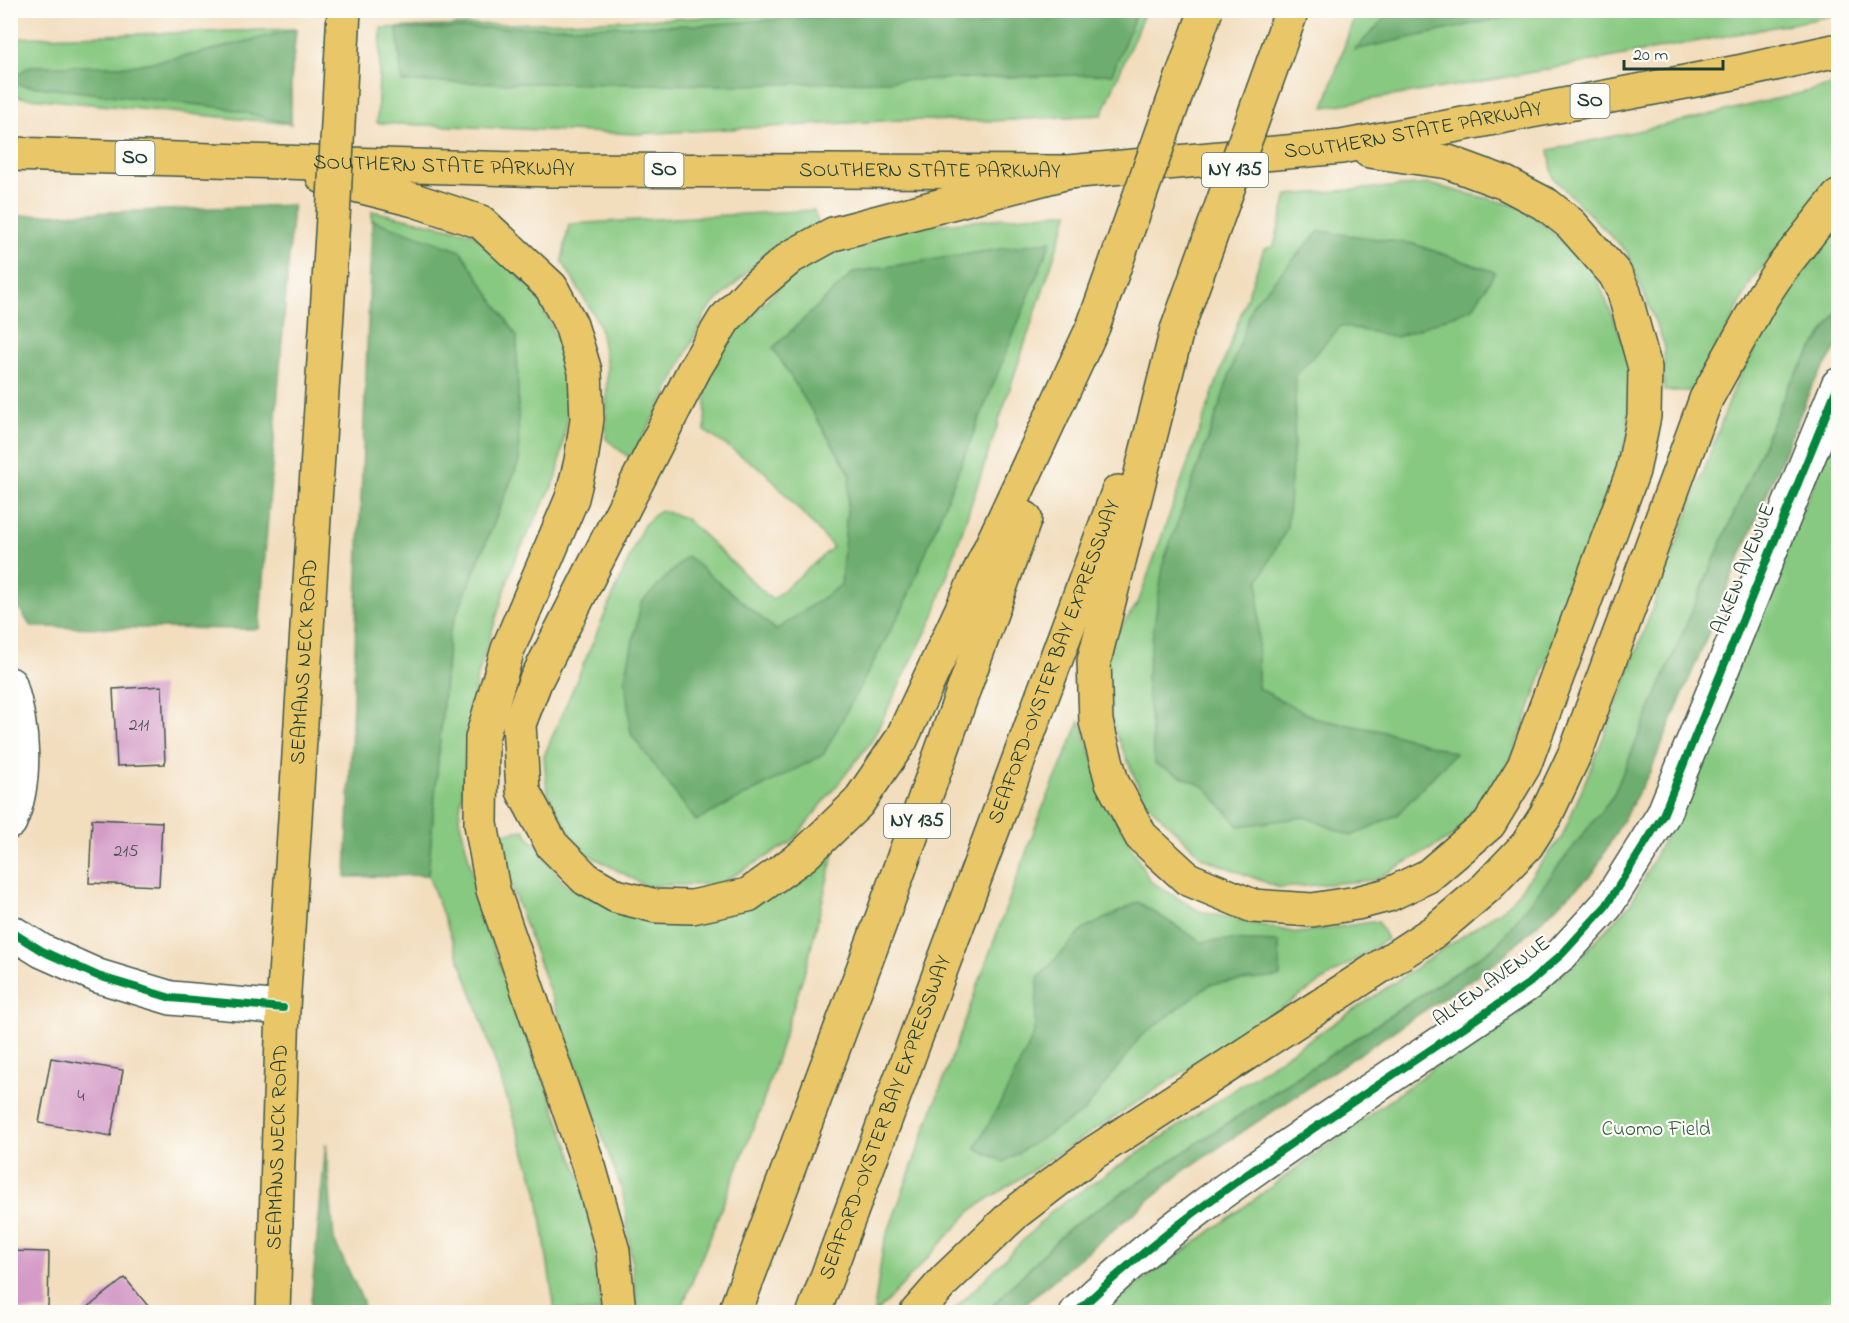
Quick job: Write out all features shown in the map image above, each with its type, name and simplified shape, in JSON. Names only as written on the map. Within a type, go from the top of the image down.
[{"type":"main road","name":"SEAMANS NECK ROAD","points":[[273,1312],[283,1008],[344,10]]},
{"type":"main road","name":"NY 135","points":[[735,1312],[882,918],[1206,10]]},
{"type":"main road","name":"SEAFORD-OYSTER BAY EXPRESSWAY","points":[[814,1312],[1293,10]]},
{"type":"main road","name":"SOUTHERN STATE PARKWAY","points":[[10,154],[549,170],[1068,172],[1341,147],[1738,72],[1839,50]]},
{"type":"main road","points":[[1177,330],[1094,661],[1096,722],[1112,782],[1141,836],[1188,879],[1253,906],[1312,910],[1357,903],[1388,895],[1428,876],[1489,824],[1524,766],[1633,471],[1644,416],[1645,368],[1624,292],[1615,274],[1571,224],[1547,205],[1505,183],[1448,162],[1341,147]]},
{"type":"main road","points":[[260,161],[414,200],[481,222],[551,287],[572,325],[585,371],[587,419],[581,461],[572,498],[508,649],[482,738],[481,824],[493,890],[590,1170],[613,1251],[619,1312]]},
{"type":"main road","points":[[1068,172],[833,234],[791,257],[752,290],[724,320],[695,368],[541,671],[519,724],[523,791],[552,845],[586,879],[616,896],[656,906],[692,907],[748,895],[812,847],[858,803],[901,740],[1093,327]]},
{"type":"main road","points":[[917,1312],[945,1280],[1023,1206],[1092,1154],[1435,931],[1487,887],[1527,845],[1546,815],[1578,749],[1706,399],[1781,268],[1839,197]]},
{"type":"street","name":"ALKEN AVENUE","points":[[1077,1312],[1186,1218],[1247,1173],[1528,984],[1562,954],[1606,906],[1663,815],[1839,385]]},
{"type":"street","points":[[10,684],[22,743],[18,803],[10,822]]},
{"type":"street","points":[[10,931],[42,951],[98,976],[171,998],[283,1008]]},
{"type":"green space","points":[[843,10],[1145,11],[1102,115],[992,121],[901,120],[636,134],[377,123],[381,28],[782,15]]},
{"type":"green space","points":[[1392,10],[1534,11],[1354,50]]},
{"type":"green space","points":[[897,11],[1137,11],[1112,74],[745,85],[402,82],[397,29],[701,25]]},
{"type":"green space","points":[[1356,11],[1838,11],[1838,15],[1485,81],[1324,107]]},
{"type":"green space","points":[[296,29],[291,80],[291,124],[11,96],[10,38]]},
{"type":"green space","points":[[296,29],[291,80],[291,124],[226,108],[11,84],[11,79],[30,66],[130,66],[196,54]]},
{"type":"green space","points":[[1838,84],[1838,174],[1752,280],[1696,391],[1664,391],[1664,344],[1627,252],[1553,178],[1549,150]]},
{"type":"green space","points":[[1429,184],[1526,208],[1594,271],[1632,363],[1628,435],[1512,758],[1454,836],[1374,880],[1280,888],[1203,858],[1145,801],[1113,727],[1104,651],[1138,603],[1264,249],[1274,246],[1287,195]]},
{"type":"green space","points":[[293,205],[259,629],[31,627],[11,595],[11,216]]},
{"type":"green space","points":[[814,210],[819,226],[766,254],[707,311],[666,395],[631,459],[606,439],[607,367],[599,324],[562,261],[569,224]]},
{"type":"green space","points":[[372,211],[473,233],[538,294],[574,381],[557,477],[514,561],[476,682],[459,818],[484,922],[587,1195],[601,1312],[555,1312],[537,1190],[475,1001],[428,875],[449,633],[519,461],[372,220]]},
{"type":"green space","points":[[1069,212],[933,618],[871,742],[792,842],[719,884],[646,886],[580,850],[547,793],[544,756],[643,526],[660,510],[685,518],[772,600],[833,547],[765,472],[705,431],[706,386],[726,341],[797,269],[886,229]]},
{"type":"green space","points":[[372,220],[461,251],[517,336],[519,461],[449,633],[428,875],[346,877]]},
{"type":"green space","points":[[1838,223],[1838,311],[1789,385],[1613,796],[1504,940],[1069,1228],[986,1312],[952,1312],[1054,1209],[1508,905],[1562,837],[1613,714],[1738,378],[1817,243]]},
{"type":"green space","points":[[1319,231],[1414,244],[1495,272],[1473,308],[1397,337],[1341,326],[1296,375],[1294,441],[1287,528],[1259,580],[1258,688],[1317,719],[1391,733],[1455,753],[1397,815],[1351,836],[1305,817],[1239,826],[1205,787],[1155,764],[1146,679],[1164,560],[1215,419],[1253,304]]},
{"type":"green space","points":[[1051,241],[904,606],[823,755],[696,821],[631,734],[625,678],[641,603],[687,556],[776,630],[841,585],[850,473],[773,348],[854,272]]},
{"type":"green space","points":[[1838,311],[1838,345],[1812,386],[1651,770],[1593,873],[1494,964],[1185,1170],[1015,1312],[986,1312],[1069,1228],[1496,946],[1613,796],[1789,385]]},
{"type":"green space","name":"Cuomo Field","points":[[1838,425],[1838,1312],[1104,1312],[1110,1305],[1571,967],[1631,903],[1673,821]]},
{"type":"green space","points":[[1080,721],[1110,807],[1150,881],[1199,911],[1297,933],[1378,921],[1387,939],[973,1209],[877,1312],[874,1312],[883,1246],[1039,817]]},
{"type":"green space","points":[[524,830],[564,884],[652,921],[837,840],[808,961],[760,1111],[680,1312],[638,1312],[623,1193],[506,872],[500,834]]},
{"type":"green space","points":[[1138,902],[1201,942],[1228,940],[1279,942],[1280,977],[1211,984],[1140,1037],[1085,1111],[1004,1162],[975,1148],[1007,1091],[1034,1034],[1038,978],[1084,929]]},
{"type":"green space","points":[[326,1143],[334,1240],[363,1301],[363,1312],[310,1312]]},
{"type":"building","points":[[162,686],[165,764],[117,766],[113,689]]},
{"type":"building","points":[[92,819],[162,822],[159,886],[89,883]]},
{"type":"building","points":[[51,1058],[123,1070],[111,1136],[39,1123]]},
{"type":"building","points":[[10,1251],[49,1252],[48,1311],[10,1311]]},
{"type":"building","points":[[125,1278],[153,1312],[82,1312]]},
{"type":"cycle path","points":[[1077,1312],[1137,1258],[1233,1185],[1528,984],[1562,954],[1606,906],[1663,815],[1838,385]]},
{"type":"cycle path","points":[[10,931],[42,951],[98,976],[171,998],[283,1008]]}]
